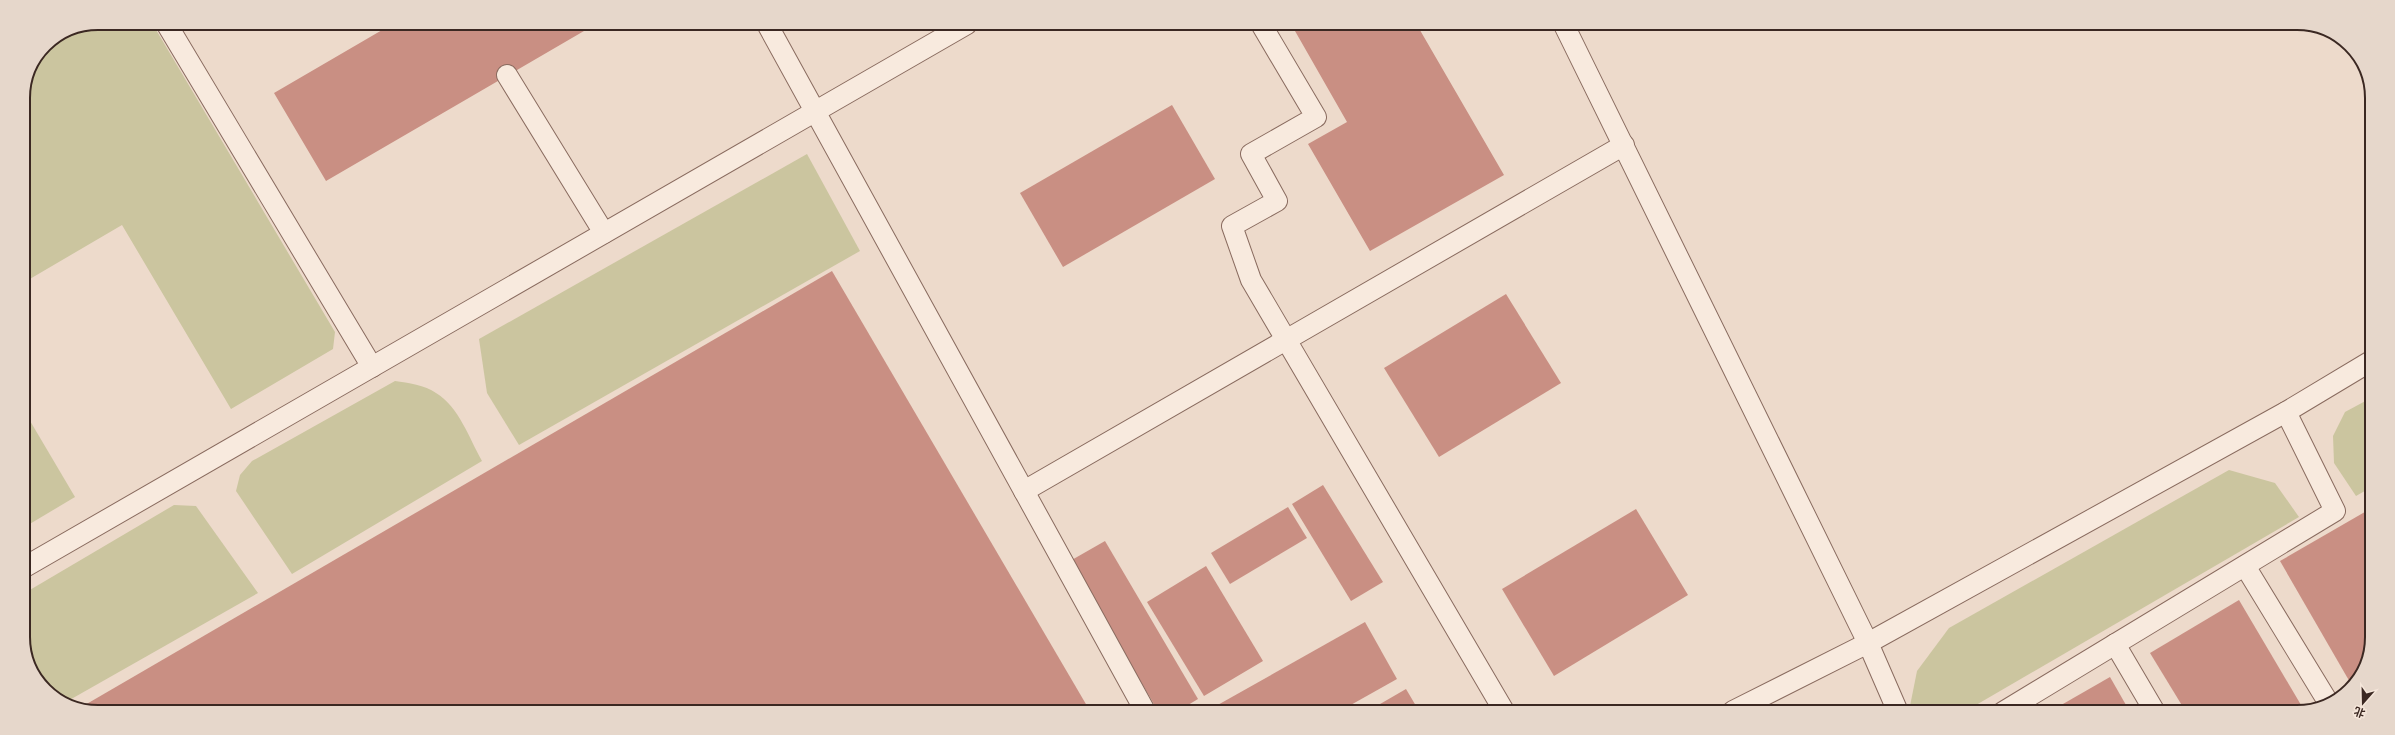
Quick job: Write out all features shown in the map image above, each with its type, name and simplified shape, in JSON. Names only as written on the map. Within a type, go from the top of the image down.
[{"type":"lane","points":[[170,30],[372,367]]},
{"type":"lane","points":[[770,30],[1142,705]]},
{"type":"lane","points":[[30,564],[957,30]]},
{"type":"lane","points":[[1265,30],[1316,117],[1250,154],[1277,201],[1232,226],[1252,280],[1500,705]]},
{"type":"lane","points":[[1566,30],[1868,643],[1895,705]]},
{"type":"lane","points":[[507,75],[604,233]]},
{"type":"lane","points":[[1024,491],[1624,145]]},
{"type":"lane","points":[[1745,705],[1868,643],[2286,412],[2365,365]]},
{"type":"lane","points":[[2015,705],[2335,511],[2286,412]]},
{"type":"lane","points":[[2245,566],[2326,698]]},
{"type":"lane","points":[[2115,644],[2151,705]]},
{"type":"shaded area","points":[[98,30],[156,30],[335,332],[333,349],[231,409],[122,225],[30,279],[31,84],[41,60],[60,41],[72,35],[84,31]]},
{"type":"shaded area","points":[[807,154],[860,251],[519,445],[487,393],[479,339]]},
{"type":"shaded area","points":[[395,381],[427,388],[444,399],[451,406],[463,424],[482,461],[292,574],[236,491],[240,475],[252,461]]},
{"type":"shaded area","points":[[2365,401],[2365,491],[2356,496],[2334,463],[2333,436],[2345,412]]},
{"type":"shaded area","points":[[30,421],[75,497],[30,524]]},
{"type":"shaded area","points":[[2229,470],[2275,483],[2299,517],[1976,705],[1910,705],[1917,671],[1949,628]]},
{"type":"shaded area","points":[[174,505],[196,506],[258,593],[71,699],[60,694],[47,682],[39,671],[32,655],[30,642],[30,590]]},
{"type":"building","points":[[382,30],[586,30],[326,181],[274,93]]},
{"type":"building","points":[[1294,30],[1420,30],[1504,175],[1370,251],[1308,144],[1347,122]]},
{"type":"building","points":[[1172,105],[1215,179],[1063,267],[1020,193]]},
{"type":"building","points":[[832,271],[1086,705],[98,705],[87,704]]},
{"type":"building","points":[[1506,294],[1561,383],[1439,457],[1384,368]]},
{"type":"building","points":[[1323,485],[1383,582],[1351,601],[1292,504]]},
{"type":"building","points":[[1288,507],[1307,538],[1230,584],[1211,553]]},
{"type":"building","points":[[1636,509],[1688,595],[1554,676],[1502,589]]},
{"type":"building","points":[[2365,512],[2365,638],[2363,655],[2354,675],[2349,681],[2280,561]]},
{"type":"building","points":[[1105,541],[1198,699],[1188,705],[1154,705],[1070,561]]},
{"type":"building","points":[[1206,566],[1263,661],[1204,696],[1147,602]]},
{"type":"building","points":[[2239,600],[2301,705],[2182,705],[2150,653]]},
{"type":"building","points":[[1365,622],[1397,679],[1351,705],[1218,705]]},
{"type":"building","points":[[2110,677],[2126,705],[2061,705]]},
{"type":"building","points":[[1406,689],[1415,705],[1378,705]]}]
